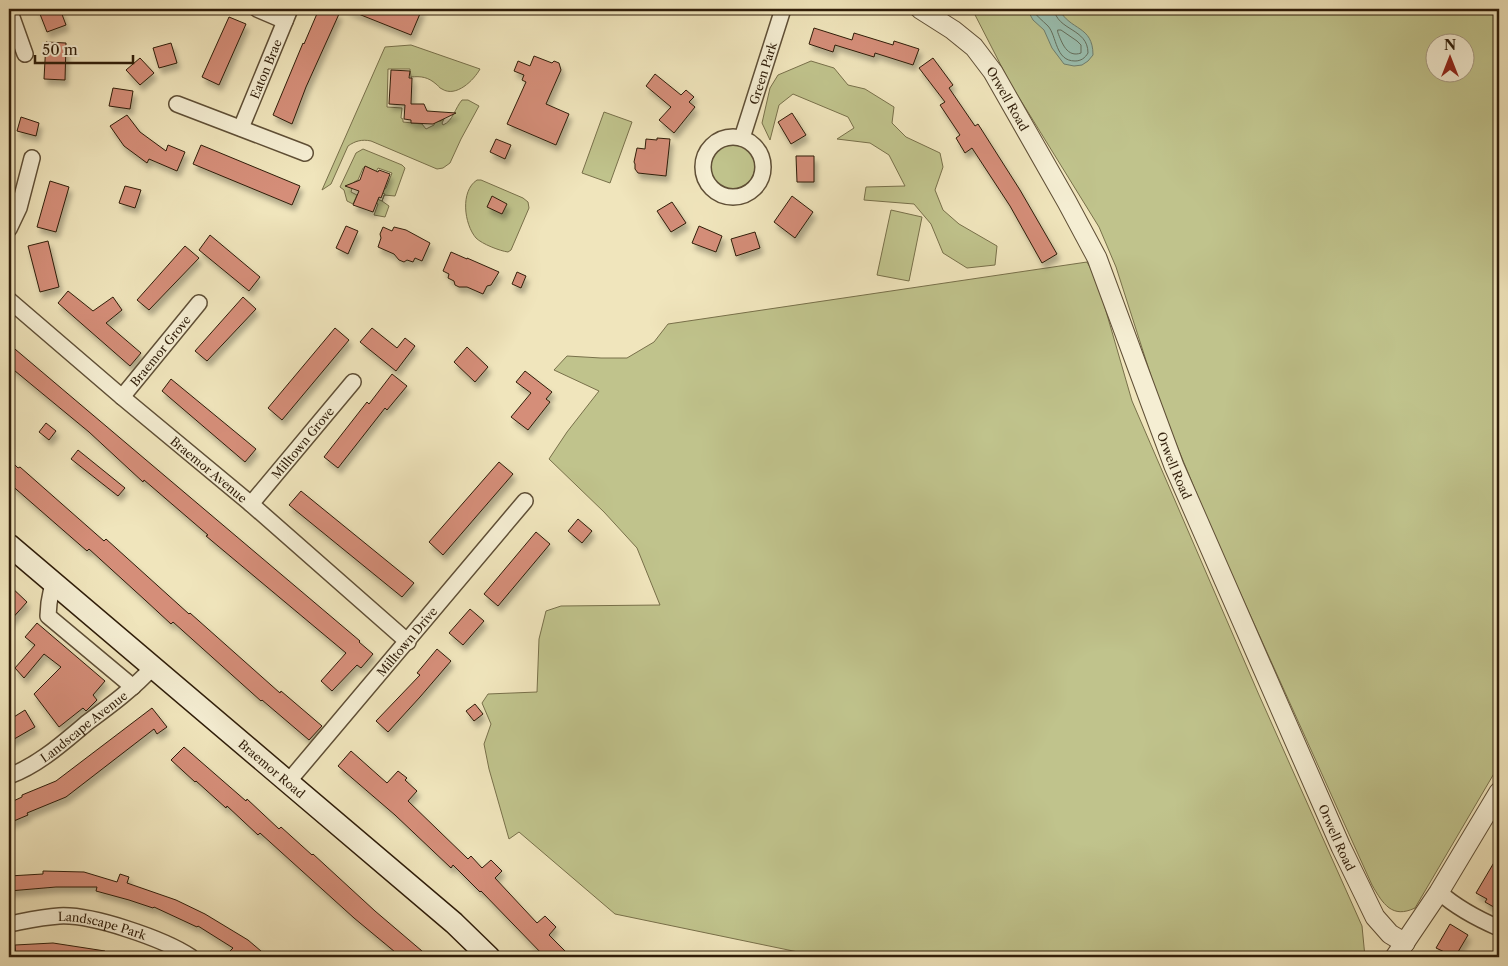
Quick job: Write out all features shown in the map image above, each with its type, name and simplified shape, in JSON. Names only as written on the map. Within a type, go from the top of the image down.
[{"type":"main road","name":"Braemor Road","points":[[9,545],[454,922],[489,957]]},
{"type":"street","points":[[9,9],[25,54]]},
{"type":"street","points":[[257,9],[287,15]]},
{"type":"street","name":"Green Park","points":[[742,138],[783,9]]},
{"type":"street","name":"Orwell Road","points":[[920,9],[953,30],[974,47],[993,72],[1068,202],[1092,250],[1174,466],[1340,847],[1375,917],[1390,934],[1400,950]]},
{"type":"street","name":"Eaton Brae","points":[[241,128],[287,15]]},
{"type":"street","points":[[178,104],[305,153]]},
{"type":"street","points":[[742,138],[758,150],[763,170],[760,180],[746,194],[736,197],[726,197],[717,194],[704,179],[702,169],[707,151],[722,139],[742,138]]},
{"type":"street","points":[[9,229],[19,208],[32,158]]},
{"type":"street","name":"Braemor Avenue","points":[[9,300],[251,504],[408,642]]},
{"type":"street","name":"Braemor Grove","points":[[122,397],[199,303]]},
{"type":"street","name":"Milltown Grove","points":[[251,504],[353,382]]},
{"type":"street","name":"Milltown Drive","points":[[288,782],[526,501]]},
{"type":"street","points":[[53,582],[48,603],[48,616],[133,687]]},
{"type":"street","name":"Landscape Avenue","points":[[9,776],[18,773],[45,757],[133,687],[153,667]]},
{"type":"street","points":[[1400,950],[1499,792]]},
{"type":"street","points":[[1438,892],[1476,917],[1499,928]]},
{"type":"street","name":"Landscape Park","points":[[9,924],[60,916],[88,918],[177,947],[191,957]]},
{"type":"green space","points":[[972,9],[1499,9],[1499,765],[1415,908],[1400,912],[1394,911],[1384,904],[1372,885],[1210,526],[1161,407],[1116,267],[1099,227],[1010,83]]},
{"type":"green space","points":[[411,45],[480,69],[469,83],[459,90],[447,91],[441,89],[427,78],[411,77],[410,69],[388,69],[387,107],[402,108],[401,118],[403,122],[422,124],[426,129],[434,125],[435,121],[444,119],[443,125],[446,123],[462,100],[468,100],[479,106],[450,163],[443,168],[437,169],[371,141],[359,141],[348,146],[331,184],[322,190],[385,47]]},
{"type":"green space","points":[[811,61],[834,68],[848,85],[865,89],[894,107],[892,123],[906,137],[940,153],[943,167],[935,190],[943,210],[959,224],[997,246],[995,265],[967,268],[943,253],[931,224],[914,204],[864,200],[866,187],[905,186],[889,155],[870,143],[837,139],[854,128],[848,117],[793,94],[779,105],[770,140],[762,123],[770,88],[778,75]]},
{"type":"green space","points":[[604,112],[632,122],[610,183],[582,173]]},
{"type":"green space","points":[[732,143],[745,147],[751,153],[755,166],[751,179],[745,185],[732,189],[719,185],[713,179],[709,166],[713,153],[719,147]]},
{"type":"green space","points":[[363,149],[405,168],[395,196],[385,195],[380,192],[386,188],[392,173],[378,168],[376,172],[367,167],[363,168],[358,180],[354,182],[351,192],[357,195],[353,204],[347,201],[344,190],[340,187],[356,153]]},
{"type":"green space","points":[[477,180],[523,198],[528,202],[529,208],[511,250],[508,252],[491,247],[476,238],[472,232],[467,216],[466,199],[472,185]]},
{"type":"green space","points":[[375,198],[389,206],[385,217],[374,215],[378,204],[373,201]]},
{"type":"green space","points":[[891,210],[922,217],[909,281],[877,275]]},
{"type":"green space","points":[[1087,262],[1097,280],[1132,401],[1259,695],[1362,926],[1365,957],[822,957],[615,914],[519,832],[509,839],[489,769],[484,744],[491,724],[482,703],[488,694],[537,692],[539,639],[546,611],[561,606],[660,605],[637,548],[604,512],[549,459],[599,391],[554,370],[567,356],[627,358],[654,342],[668,324]]},
{"type":"water","points":[[1027,9],[1059,9],[1069,21],[1089,38],[1093,55],[1082,65],[1064,64],[1052,48],[1044,30],[1033,20]]},
{"type":"building","points":[[38,9],[60,9],[66,25],[47,32]]},
{"type":"building","points":[[319,9],[327,9],[339,14],[306,87],[292,124],[273,115]]},
{"type":"building","points":[[346,9],[422,9],[411,35]]},
{"type":"building","points":[[229,17],[246,24],[219,85],[202,77]]},
{"type":"building","points":[[814,28],[852,40],[854,33],[893,45],[894,41],[919,49],[913,65],[875,53],[874,57],[835,45],[833,52],[809,44]]},
{"type":"building","points":[[46,42],[66,43],[65,80],[44,79]]},
{"type":"building","points":[[171,43],[177,63],[159,68],[153,48]]},
{"type":"building","points":[[534,56],[552,63],[554,61],[559,63],[561,70],[546,104],[569,114],[556,145],[507,124],[526,82],[522,80],[524,75],[514,71],[518,61],[530,66]]},
{"type":"building","points":[[140,58],[154,73],[140,85],[126,70]]},
{"type":"building","points":[[933,58],[953,85],[949,88],[975,126],[978,124],[1020,190],[1057,254],[1042,263],[1010,206],[972,148],[965,153],[956,138],[960,135],[940,105],[945,102],[919,68]]},
{"type":"building","points":[[391,70],[410,71],[409,78],[412,78],[411,104],[424,104],[427,111],[456,113],[433,124],[411,123],[411,120],[404,119],[405,105],[389,104]]},
{"type":"building","points":[[655,74],[681,95],[686,90],[694,97],[689,102],[695,107],[674,133],[659,120],[671,107],[646,86]]},
{"type":"building","points":[[113,88],[133,91],[130,109],[109,106]]},
{"type":"building","points":[[792,113],[806,135],[791,144],[778,122]]},
{"type":"building","points":[[127,115],[140,132],[166,151],[168,145],[185,152],[177,171],[149,159],[147,163],[124,146],[110,126]]},
{"type":"building","points":[[21,117],[39,123],[36,136],[17,131]]},
{"type":"building","points":[[657,138],[670,139],[666,176],[638,173],[634,162],[637,148],[645,149],[646,139],[657,140]]},
{"type":"building","points":[[496,139],[511,145],[505,159],[490,152]]},
{"type":"building","points":[[201,145],[300,186],[292,205],[193,164]]},
{"type":"building","points":[[796,156],[814,156],[814,182],[797,182]]},
{"type":"building","points":[[365,166],[378,172],[379,170],[390,174],[381,198],[379,197],[373,212],[353,205],[359,191],[345,186],[360,180]]},
{"type":"building","points":[[50,181],[69,187],[56,232],[37,227]]},
{"type":"building","points":[[125,186],[141,190],[135,208],[119,203]]},
{"type":"building","points":[[492,196],[507,204],[502,214],[487,207]]},
{"type":"building","points":[[792,196],[813,212],[795,238],[774,222]]},
{"type":"building","points":[[672,202],[686,223],[671,232],[657,211]]},
{"type":"building","points":[[346,226],[358,231],[348,254],[336,248]]},
{"type":"building","points":[[699,226],[722,236],[716,252],[692,243]]},
{"type":"building","points":[[383,227],[392,231],[394,227],[406,230],[430,243],[422,261],[415,258],[413,262],[407,260],[404,262],[399,260],[394,254],[378,247]]},
{"type":"building","points":[[755,232],[760,248],[736,256],[731,239]]},
{"type":"building","points":[[210,235],[260,277],[249,291],[199,250]]},
{"type":"building","points":[[48,241],[59,287],[40,292],[28,246]]},
{"type":"building","points":[[185,246],[199,258],[149,310],[137,300]]},
{"type":"building","points":[[451,252],[499,272],[483,294],[467,287],[459,287],[448,278],[449,274],[443,271]]},
{"type":"building","points":[[517,272],[526,276],[521,288],[512,284]]},
{"type":"building","points":[[68,291],[93,311],[113,297],[122,310],[106,323],[141,353],[130,366],[58,303]]},
{"type":"building","points":[[243,297],[256,309],[207,361],[195,351]]},
{"type":"building","points":[[335,328],[349,340],[282,420],[268,408]]},
{"type":"building","points":[[372,328],[397,348],[405,338],[415,346],[396,371],[360,342]]},
{"type":"building","points":[[9,344],[360,641],[373,654],[361,668],[357,665],[332,691],[321,681],[346,653],[206,536],[208,535],[144,480],[143,482],[89,432],[9,366]]},
{"type":"building","points":[[467,347],[488,367],[475,382],[454,362]]},
{"type":"building","points":[[525,371],[552,392],[546,399],[550,402],[528,430],[511,417],[531,393],[516,382]]},
{"type":"building","points":[[392,374],[407,386],[387,410],[385,408],[338,468],[324,457],[367,402],[369,404]]},
{"type":"building","points":[[171,379],[256,449],[245,462],[162,391]]},
{"type":"building","points":[[46,423],[56,431],[49,440],[39,432]]},
{"type":"building","points":[[78,450],[125,488],[118,496],[71,459]]},
{"type":"building","points":[[9,459],[104,541],[106,539],[280,693],[281,691],[322,726],[309,740],[261,701],[173,622],[171,624],[89,549],[87,551],[9,483]]},
{"type":"building","points":[[499,462],[513,474],[443,555],[429,542]]},
{"type":"building","points":[[301,491],[414,583],[402,597],[289,505]]},
{"type":"building","points":[[578,519],[592,531],[582,543],[568,531]]},
{"type":"building","points":[[536,532],[550,544],[498,606],[484,594]]},
{"type":"building","points":[[9,585],[27,602],[9,622]]},
{"type":"building","points":[[470,609],[484,621],[463,645],[449,633]]},
{"type":"building","points":[[37,623],[105,681],[93,695],[97,700],[86,711],[83,708],[59,727],[34,694],[61,667],[44,654],[24,678],[15,668],[35,645],[25,637]]},
{"type":"building","points":[[437,649],[451,661],[388,732],[376,721],[420,675],[417,673]]},
{"type":"building","points":[[475,704],[483,714],[474,721],[466,711]]},
{"type":"building","points":[[152,708],[167,727],[157,734],[154,729],[66,797],[27,813],[28,815],[9,823],[9,803],[22,797],[22,795],[56,781]]},
{"type":"building","points":[[25,710],[35,727],[9,742],[9,720]]},
{"type":"building","points":[[184,747],[246,801],[247,799],[279,829],[281,827],[313,854],[429,957],[401,957],[354,918],[260,833],[258,835],[227,806],[226,808],[195,782],[171,760]]},
{"type":"building","points":[[351,751],[387,783],[398,771],[407,778],[405,780],[417,791],[408,801],[468,859],[471,856],[482,868],[491,860],[502,871],[495,878],[537,923],[545,916],[556,927],[549,935],[571,957],[545,957],[453,865],[451,868],[395,815],[338,766]]},
{"type":"building","points":[[1499,854],[1499,910],[1485,902],[1487,899],[1476,893]]},
{"type":"building","points":[[43,871],[84,872],[117,882],[120,874],[129,877],[127,883],[176,900],[205,914],[248,940],[268,957],[237,957],[230,951],[233,948],[198,926],[154,907],[96,891],[97,887],[56,887],[9,891],[9,876],[43,874]]},
{"type":"building","points":[[1450,924],[1468,935],[1455,957],[1436,948]]},
{"type":"building","points":[[53,943],[105,951],[105,957],[16,957],[15,945]]}]
